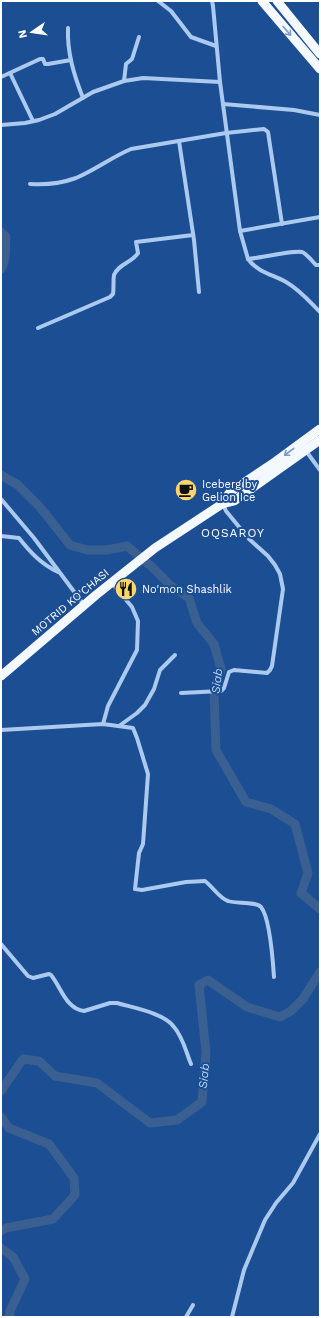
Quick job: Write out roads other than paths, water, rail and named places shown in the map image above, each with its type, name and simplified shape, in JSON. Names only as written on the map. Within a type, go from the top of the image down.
[{"type":"main road","points":[[262,1],[320,69]]},
{"type":"main road","points":[[277,1],[320,54]]},
{"type":"main road","points":[[222,504],[230,492],[275,462],[320,429]]},
{"type":"main road","points":[[222,504],[234,500],[320,440]]},
{"type":"main road","name":"MOTRID KO'CHASI","points":[[1,676],[84,605],[155,548],[222,504]]},
{"type":"street","points":[[158,1],[171,11],[191,38],[216,46]]},
{"type":"street","points":[[212,1],[226,133],[240,231],[248,260],[254,267],[286,282],[304,294],[320,312]]},
{"type":"street","points":[[68,28],[67,43],[83,98]]},
{"type":"street","points":[[124,81],[126,64],[132,59],[139,37]]},
{"type":"street","points":[[1,77],[40,59],[43,59],[45,64],[71,60]]},
{"type":"street","points":[[10,73],[33,122]]},
{"type":"street","points":[[1,125],[33,122],[55,114],[93,92],[124,81],[143,78],[220,82]]},
{"type":"street","points":[[223,104],[294,110],[320,115],[320,120]]},
{"type":"street","points":[[30,184],[52,183],[75,178],[131,149],[261,128],[268,132],[282,224]]},
{"type":"street","points":[[179,141],[193,235],[199,292]]},
{"type":"street","points":[[240,231],[320,217]]},
{"type":"street","points":[[38,328],[110,297],[113,294],[114,275],[117,270],[133,259],[138,253],[136,242],[193,235]]},
{"type":"street","points":[[248,260],[301,252],[316,265],[320,265]]},
{"type":"street","points":[[306,450],[320,470]]},
{"type":"street","points":[[1,499],[84,605]]},
{"type":"street","points":[[181,693],[213,690],[221,691],[224,688],[229,672],[234,670],[267,673],[270,670],[283,589],[280,574],[268,556],[248,539],[222,504]]},
{"type":"street","points":[[1,536],[19,538],[45,566],[60,573]]},
{"type":"street","points":[[103,724],[108,706],[137,650],[138,621],[132,607],[112,582]]},
{"type":"street","points":[[119,726],[145,705],[154,689],[160,670],[175,655]]},
{"type":"street","points":[[1,730],[103,724],[132,728],[137,738],[148,774],[143,844],[139,853],[136,889],[142,890],[186,882],[205,881],[224,900],[229,902],[255,904],[260,907],[264,913],[270,935],[274,976]]},
{"type":"street","points":[[1,944],[28,976],[33,978],[49,974],[51,975],[66,1000],[80,1010],[84,1011],[117,1002],[164,1018],[174,1026],[183,1042],[191,1064]]},
{"type":"street","points":[[232,1317],[244,1270],[265,1220],[276,1203],[293,1184],[320,1134]]},
{"type":"street","points":[[186,1317],[193,1305]]},
{"type":"waterway","name":"Siab","points":[[1,232],[6,237],[5,258],[1,269]]},
{"type":"waterway","name":"Siab","points":[[1,475],[18,485],[40,507],[70,545],[87,550],[107,550],[127,546],[152,567],[170,585],[189,598],[197,623],[214,644],[221,669],[214,692],[216,750],[246,802],[271,809],[295,824],[308,873],[301,893],[320,909]]},
{"type":"waterway","name":"Siab","points":[[1,1091],[23,1059],[39,1061],[55,1076],[97,1083],[150,1123],[177,1120],[202,1102],[206,1052],[199,985],[208,980],[247,1007],[280,1017],[291,1011],[303,999],[320,972]]},
{"type":"waterway","name":"Siab","points":[[1,1117],[9,1128],[49,1144],[74,1178],[75,1195],[53,1219],[6,1228],[1,1231]]},
{"type":"waterway","name":"Siab","points":[[1,1248],[13,1257],[25,1279],[10,1311],[10,1317]]},
{"type":"place","name":"Iceberg by Gelion Ice","points":[[186,490]]},
{"type":"place","name":"No'mon Shashlik","points":[[126,589]]},
{"type":"district","name":"OQSAROY","points":[[233,533]]}]
